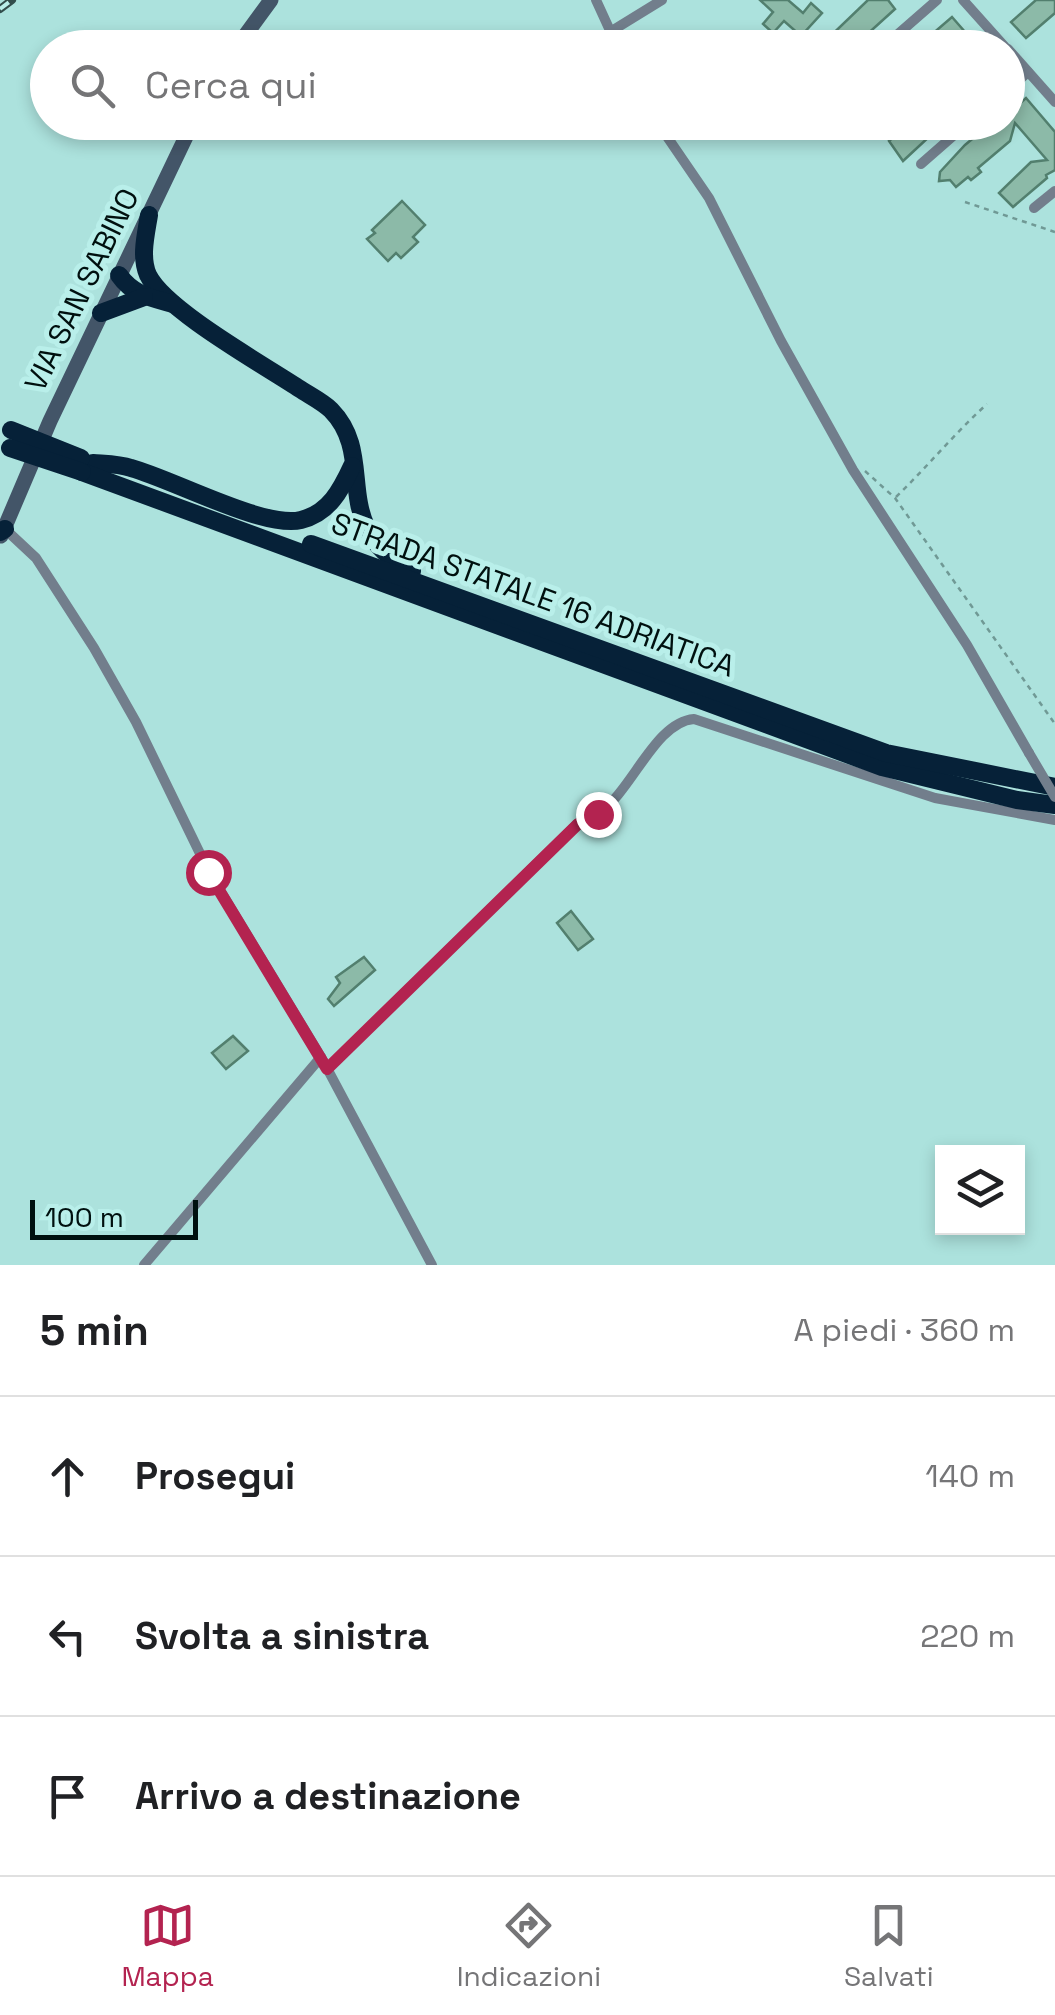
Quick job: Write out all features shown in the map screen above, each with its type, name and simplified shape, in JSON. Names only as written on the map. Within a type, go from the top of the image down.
[{"type":"highway","points":[[149,215],[144,260],[149,278]]},
{"type":"highway","points":[[174,304],[144,296],[127,286],[120,275],[140,274],[149,278],[174,304],[332,410],[351,440],[362,520],[369,535],[395,562],[560,626],[596,649]]},
{"type":"highway","points":[[101,313],[144,296]]},
{"type":"highway","name":"STRADA STATALE 16 ADRIATICA","points":[[4,439],[886,753],[1055,788]]},
{"type":"highway","points":[[85,465],[128,466],[284,522],[312,516],[326,507],[338,496],[353,466]]},
{"type":"highway","name":"STRADA STATALE 16 ADRIATICA","points":[[85,465],[882,767],[1017,800],[1055,805]]},
{"type":"street","points":[[249,30],[271,0]]},
{"type":"street","points":[[596,0],[609,30]]},
{"type":"street","points":[[613,30],[662,0]]},
{"type":"street","points":[[903,30],[937,0]]},
{"type":"street","points":[[963,0],[990,30]]},
{"type":"street","points":[[1025,69],[1055,102]]},
{"type":"street","points":[[1025,75],[1028,72]]},
{"type":"street","name":"VIA SAN SABINO","points":[[2,533],[50,422],[184,140]]},
{"type":"street","points":[[669,140],[708,198],[781,341],[854,470],[967,645],[1055,797]]},
{"type":"street","points":[[920,164],[948,140]]},
{"type":"street","points":[[1034,208],[1055,190]]},
{"type":"street","points":[[2,533],[36,558],[94,648],[136,722],[208,872],[327,1069],[432,1265]]},
{"type":"street","points":[[327,1069],[578,824],[608,806],[668,729],[683,720],[694,720],[935,798],[1055,820]]},
{"type":"street","points":[[144,1265],[320,1058]]},
{"type":"path","points":[[965,202],[1055,232]]},
{"type":"path","points":[[894,498],[987,404]]},
{"type":"path","points":[[854,470],[867,471],[894,498],[1055,724]]},
{"type":"building","points":[[760,0],[788,0],[803,13],[811,3],[822,13],[806,30],[794,30],[784,21],[776,30],[770,30],[763,24],[773,12]]},
{"type":"building","points":[[868,0],[888,0],[895,9],[872,30],[837,30]]},
{"type":"building","points":[[1036,0],[1055,0],[1055,13],[1026,38],[1025,30],[1018,30],[1011,22]]},
{"type":"building","points":[[952,17],[963,30],[937,30]]},
{"type":"building","points":[[1025,99],[1055,132],[1055,170],[1013,207],[999,193],[1031,162],[1047,160],[1025,135]]},
{"type":"building","points":[[890,140],[926,140],[903,161]]},
{"type":"building","points":[[971,140],[1010,140],[978,168],[981,172],[971,180],[968,177],[956,187],[950,180],[939,181],[940,172]]},
{"type":"building","points":[[402,201],[425,225],[413,237],[418,242],[401,258],[396,253],[388,261],[367,239]]},
{"type":"building","points":[[571,911],[593,939],[578,950],[557,923]]},
{"type":"building","points":[[364,957],[375,970],[334,1006],[328,999],[340,983],[336,977]]},
{"type":"building","points":[[233,1036],[248,1051],[226,1069],[212,1053]]},
{"type":"railway","points":[[0,9],[12,0]]},
{"type":"route","points":[[208,872],[327,1069],[578,824],[598,814]]}]
